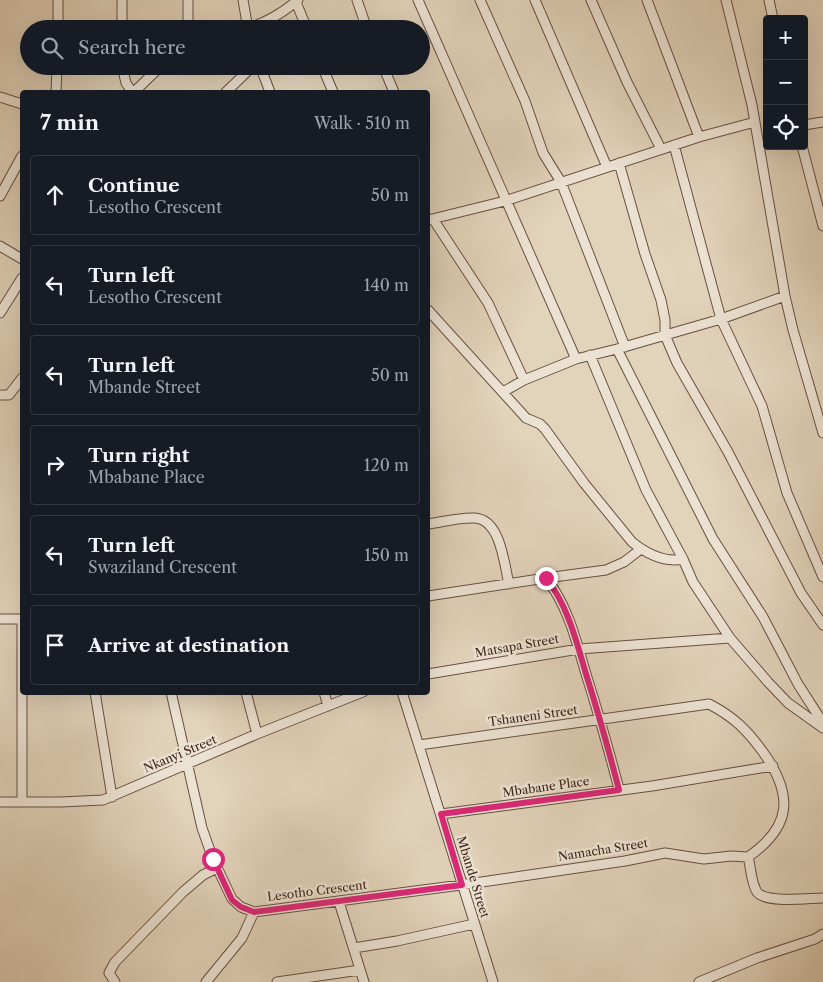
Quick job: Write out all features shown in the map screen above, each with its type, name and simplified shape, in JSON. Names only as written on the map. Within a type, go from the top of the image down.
[{"type":"street","points":[[58,0],[58,20]]},
{"type":"street","points":[[122,0],[122,20]]},
{"type":"street","points":[[188,0],[188,20]]},
{"type":"street","points":[[243,0],[247,20]]},
{"type":"street","points":[[357,0],[364,20]]},
{"type":"street","points":[[418,0],[427,20]]},
{"type":"street","points":[[480,0],[525,101],[543,154],[561,182],[621,348],[713,539],[763,617],[798,684],[823,723]]},
{"type":"street","points":[[535,0],[608,167]]},
{"type":"street","points":[[591,0],[627,82],[661,149]]},
{"type":"street","points":[[646,0],[699,137]]},
{"type":"street","points":[[726,0],[752,105],[785,296],[823,432]]},
{"type":"street","points":[[769,0],[772,15]]},
{"type":"street","points":[[269,20],[297,1],[304,20]]},
{"type":"street","points":[[430,28],[576,359]]},
{"type":"street","points":[[56,90],[57,75]]},
{"type":"street","points":[[124,75],[126,83],[131,90]]},
{"type":"street","points":[[135,90],[151,75]]},
{"type":"street","points":[[228,90],[244,75]]},
{"type":"street","points":[[263,75],[269,90]]},
{"type":"street","points":[[326,75],[332,90]]},
{"type":"street","points":[[387,75],[393,90]]},
{"type":"street","points":[[0,97],[20,103]]},
{"type":"street","points":[[524,380],[488,303],[430,219],[505,201],[661,149],[755,122]]},
{"type":"street","points":[[808,124],[823,122]]},
{"type":"street","points":[[674,145],[721,319],[762,406],[787,493],[823,577]]},
{"type":"street","points":[[803,150],[823,226]]},
{"type":"street","points":[[0,196],[20,160]]},
{"type":"street","points":[[619,163],[645,254],[661,300],[665,320],[665,335],[676,363],[728,452],[801,593],[823,625]]},
{"type":"street","points":[[0,246],[20,258]]},
{"type":"street","points":[[0,313],[20,281]]},
{"type":"street","points":[[503,392],[524,380],[576,359],[721,319],[785,296]]},
{"type":"street","points":[[430,312],[526,418],[540,424],[545,429],[623,533],[632,542],[641,549],[670,561],[684,559]]},
{"type":"street","points":[[590,355],[646,490],[684,559],[693,582],[730,638],[768,682],[788,703],[823,728]]},
{"type":"street","points":[[0,395],[6,396],[12,392],[20,381]]},
{"type":"street","points":[[430,524],[467,518],[484,520],[493,529],[497,537],[509,584]]},
{"type":"street","points":[[430,596],[606,570],[624,562],[641,549]]},
{"type":"street","points":[[546,578],[566,609],[600,719],[619,790]]},
{"type":"street","points":[[0,619],[20,619]]},
{"type":"street","name":"Matsapa Street","points":[[430,674],[578,649],[730,638]]},
{"type":"street","points":[[22,695],[22,802]]},
{"type":"street","points":[[95,695],[112,797]]},
{"type":"street","name":"Lesotho Crescent","points":[[172,695],[202,828],[217,868],[232,900],[241,907],[254,912],[462,885]]},
{"type":"street","points":[[247,695],[257,734]]},
{"type":"street","points":[[325,695],[328,706]]},
{"type":"street","name":"Nkanyi Street","points":[[0,802],[94,801],[112,797],[257,734],[356,695]]},
{"type":"street","name":"Mbande Street","points":[[403,695],[493,982]]},
{"type":"street","name":"Tshaneni Street","points":[[419,745],[709,704],[727,714],[744,728],[773,766]]},
{"type":"street","points":[[773,766],[783,789],[783,814],[776,830],[767,842],[748,857],[756,890],[762,896],[773,899],[823,898]]},
{"type":"street","name":"Mbabane Place","points":[[441,814],[687,781],[773,766]]},
{"type":"street","name":"Namacha Street","points":[[462,885],[626,861],[665,853],[704,859],[731,856],[748,857]]},
{"type":"street","points":[[115,982],[110,973],[115,962],[183,892],[203,875],[217,868]]},
{"type":"street","points":[[339,902],[364,982]]},
{"type":"street","points":[[206,982],[242,938],[254,912]]},
{"type":"street","points":[[354,948],[474,924]]},
{"type":"street","points":[[699,982],[757,958],[815,939],[823,934]]},
{"type":"street","points":[[278,982],[360,970]]},
{"type":"route","points":[[213,859],[232,900],[241,907],[254,912],[462,885],[441,814],[619,790],[600,719],[566,609],[546,578]]}]
